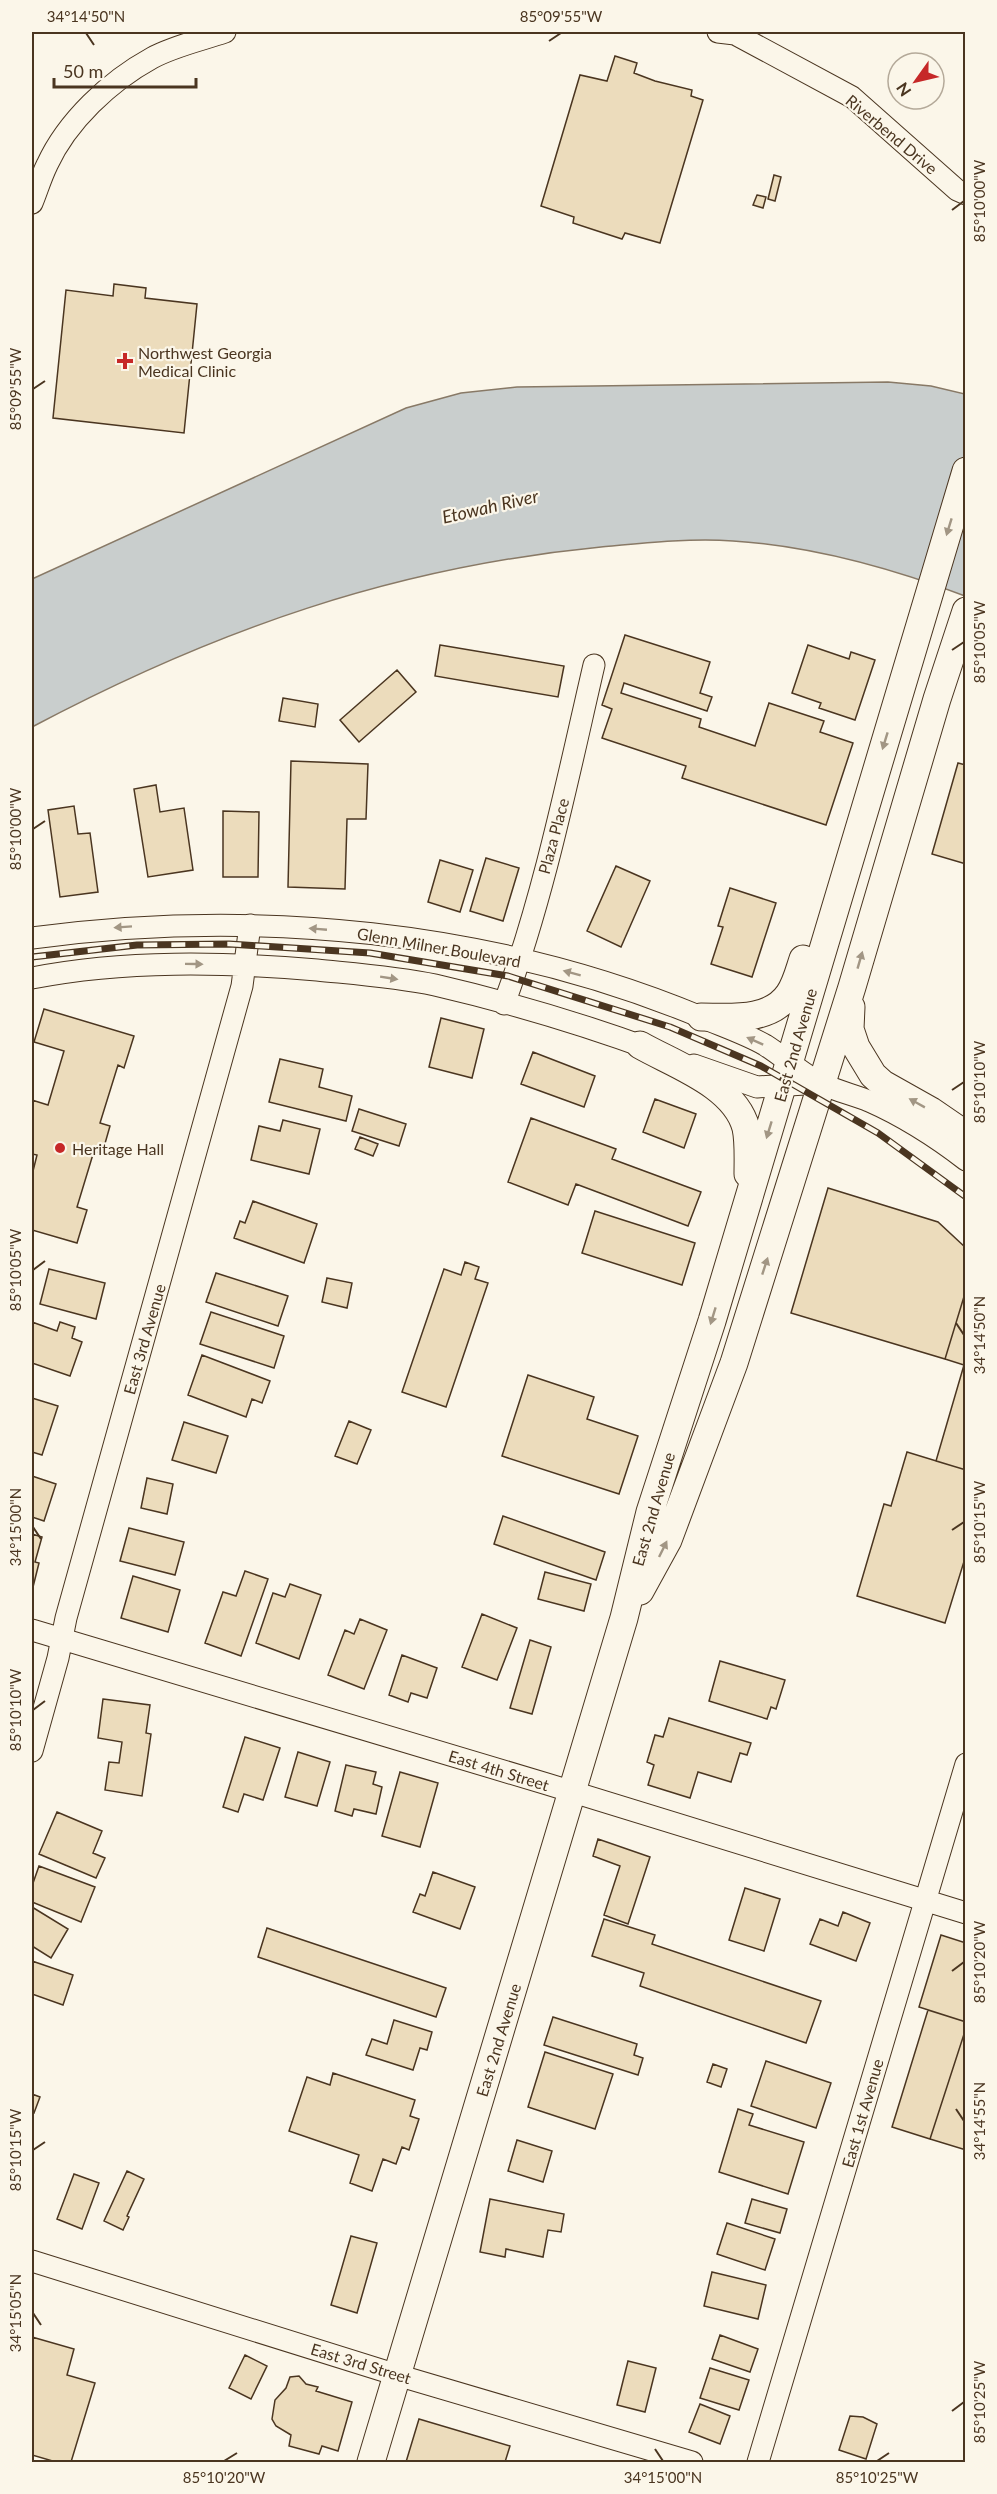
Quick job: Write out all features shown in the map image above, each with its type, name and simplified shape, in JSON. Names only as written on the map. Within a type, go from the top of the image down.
[{"type":"main road","name":"East 2nd Avenue","points":[[371,2463],[624,1618],[650,1512],[693,1382],[966,471]]},
{"type":"main road","name":"East 2nd Avenue","points":[[624,1618],[663,1550],[711,1428],[852,987],[937,699],[966,611]]},
{"type":"main road","points":[[701,1017],[747,1017],[761,1014],[783,1002],[793,988],[819,913],[839,895]]},
{"type":"main road","points":[[852,987],[850,1029],[856,1047],[873,1075],[883,1084],[931,1111],[966,1135]]},
{"type":"main road","points":[[640,1045],[729,1096],[738,1109],[746,1128],[749,1196]]},
{"type":"street","points":[[32,203],[47,163],[70,129],[116,82],[154,57],[225,32]]},
{"type":"street","name":"Riverbend Drive","points":[[718,32],[735,34],[852,97],[957,190],[966,194]]},
{"type":"street","name":"Plaza Place","points":[[504,1004],[557,827],[594,665]]},
{"type":"street","name":"Glenn Milner Boulevard","points":[[32,938],[123,927],[250,925],[296,927],[395,937],[519,960],[614,984],[701,1017],[764,1045],[786,1075]]},
{"type":"street","name":"East 3rd Avenue","points":[[32,1751],[242,986],[250,925]]},
{"type":"street","points":[[32,978],[108,969],[182,964],[245,965],[363,974],[434,985],[640,1045],[757,1087],[786,1075],[821,1083],[868,1101],[900,1117],[966,1160]]},
{"type":"street","name":"East 4th Street","points":[[32,1630],[571,1791],[966,1913]]},
{"type":"street","name":"East 1st Avenue","points":[[758,2463],[966,1764]]},
{"type":"street","name":"East 3rd Street","points":[[32,2261],[398,2375],[692,2463]]},
{"type":"water","name":"Etowah River","points":[[888,382],[931,386],[965,394],[965,596],[909,576],[851,560],[763,544],[717,540],[667,541],[525,556],[378,587],[308,608],[169,661],[100,692],[32,727],[32,579],[406,408],[461,393],[517,387]]},
{"type":"building","points":[[615,56],[637,63],[634,73],[692,90],[691,96],[703,100],[660,243],[625,233],[622,239],[573,223],[574,217],[541,206],[580,75],[607,81]]},
{"type":"building","points":[[774,175],[781,177],[775,201],[768,199]]},
{"type":"building","points":[[757,195],[766,197],[763,208],[753,205]]},
{"type":"building","name":"Northwest Georgia Medical Clinic","points":[[114,284],[146,288],[145,298],[197,304],[184,433],[53,418],[66,290],[113,296]]},
{"type":"building","points":[[625,635],[710,662],[700,693],[712,697],[707,711],[624,683],[621,693],[701,719],[699,727],[755,746],[769,703],[824,721],[820,732],[853,743],[826,825],[682,778],[686,766],[602,738],[612,709],[602,705]]},
{"type":"building","points":[[440,645],[564,666],[558,697],[435,676]]},
{"type":"building","points":[[808,645],[849,659],[851,652],[875,660],[855,720],[819,708],[821,703],[792,693]]},
{"type":"building","points":[[397,670],[416,692],[359,742],[340,720]]},
{"type":"building","points":[[283,698],[318,704],[315,727],[279,721]]},
{"type":"building","points":[[291,761],[368,764],[366,819],[347,819],[345,889],[288,887]]},
{"type":"building","points":[[958,763],[966,765],[966,864],[932,854]]},
{"type":"building","points":[[156,785],[160,812],[184,808],[193,870],[148,877],[134,789]]},
{"type":"building","points":[[74,806],[78,834],[90,833],[98,892],[60,897],[48,810]]},
{"type":"building","points":[[223,811],[259,812],[258,877],[223,877]]},
{"type":"building","points":[[486,858],[519,868],[503,921],[470,911]]},
{"type":"building","points":[[440,860],[473,870],[460,912],[428,902]]},
{"type":"building","points":[[616,866],[650,881],[621,947],[587,931]]},
{"type":"building","points":[[730,888],[776,903],[752,977],[711,964],[723,927],[718,926]]},
{"type":"building","points":[[44,1009],[134,1036],[124,1068],[118,1065],[100,1123],[110,1126],[102,1154],[94,1151],[77,1207],[87,1210],[77,1243],[32,1230],[32,1175],[37,1155],[32,1154],[32,1100],[48,1105],[64,1051],[34,1042]]},
{"type":"building","points":[[441,1018],[484,1029],[472,1078],[429,1067]]},
{"type":"building","points":[[533,1052],[595,1076],[584,1107],[521,1084]]},
{"type":"building","points":[[280,1059],[323,1069],[319,1087],[352,1096],[346,1121],[269,1102]]},
{"type":"building","points":[[655,1099],[696,1114],[684,1148],[643,1132]]},
{"type":"building","points":[[359,1109],[406,1124],[399,1146],[352,1131]]},
{"type":"building","points":[[531,1118],[616,1149],[612,1159],[701,1192],[688,1226],[576,1184],[568,1205],[508,1182]]},
{"type":"building","points":[[283,1120],[320,1129],[309,1174],[251,1160],[259,1126],[280,1131]]},
{"type":"building","points":[[360,1137],[378,1144],[373,1156],[355,1149]]},
{"type":"building","points":[[828,1188],[938,1222],[966,1248],[966,1290],[945,1359],[791,1313]]},
{"type":"building","points":[[253,1201],[317,1224],[304,1263],[234,1238],[240,1221],[245,1223]]},
{"type":"building","points":[[595,1211],[695,1243],[682,1285],[582,1253]]},
{"type":"building","points":[[465,1262],[479,1267],[475,1279],[488,1283],[446,1407],[402,1392],[444,1269],[461,1275]]},
{"type":"building","points":[[49,1269],[105,1283],[96,1319],[40,1304]]},
{"type":"building","points":[[216,1273],[288,1296],[278,1326],[206,1302]]},
{"type":"building","points":[[327,1278],[352,1283],[347,1308],[322,1302]]},
{"type":"building","points":[[966,1290],[966,1470],[936,1461],[964,1365],[945,1359]]},
{"type":"building","points":[[211,1312],[284,1336],[274,1368],[200,1344]]},
{"type":"building","points":[[32,1322],[57,1331],[60,1322],[75,1327],[72,1338],[82,1342],[70,1376],[32,1363]]},
{"type":"building","points":[[202,1355],[270,1381],[262,1403],[252,1399],[246,1417],[188,1395]]},
{"type":"building","points":[[528,1375],[594,1397],[587,1419],[638,1436],[619,1494],[502,1456]]},
{"type":"building","points":[[32,1398],[58,1406],[42,1455],[32,1452]]},
{"type":"building","points":[[349,1421],[371,1430],[357,1464],[335,1456]]},
{"type":"building","points":[[184,1422],[228,1436],[216,1473],[172,1460]]},
{"type":"building","points":[[907,1452],[966,1470],[966,1555],[945,1623],[857,1596],[884,1504],[891,1506]]},
{"type":"building","points":[[32,1476],[56,1484],[44,1521],[32,1517]]},
{"type":"building","points":[[147,1478],[173,1484],[167,1514],[141,1508]]},
{"type":"building","points":[[503,1516],[605,1552],[596,1580],[494,1544]]},
{"type":"building","points":[[129,1528],[184,1542],[175,1575],[120,1561]]},
{"type":"building","points":[[32,1534],[42,1537],[35,1562],[39,1563],[33,1587]]},
{"type":"building","points":[[245,1571],[268,1579],[241,1656],[205,1643],[223,1592],[236,1596]]},
{"type":"building","points":[[545,1572],[591,1584],[584,1611],[538,1599]]},
{"type":"building","points":[[133,1576],[180,1590],[168,1632],[121,1618]]},
{"type":"building","points":[[290,1584],[321,1595],[299,1659],[256,1643],[273,1593],[285,1597]]},
{"type":"building","points":[[482,1614],[517,1628],[497,1680],[462,1667]]},
{"type":"building","points":[[360,1619],[387,1630],[364,1689],[328,1675],[345,1630],[354,1634]]},
{"type":"building","points":[[530,1640],[551,1647],[532,1714],[510,1708]]},
{"type":"building","points":[[402,1655],[437,1668],[427,1698],[411,1693],[408,1702],[389,1695]]},
{"type":"building","points":[[720,1661],[785,1680],[776,1709],[771,1707],[767,1719],[709,1701]]},
{"type":"building","points":[[103,1699],[150,1705],[146,1733],[151,1734],[142,1796],[105,1790],[109,1762],[119,1763],[122,1742],[98,1738]]},
{"type":"building","points":[[669,1718],[751,1743],[747,1755],[740,1753],[731,1782],[698,1772],[690,1798],[648,1785],[654,1765],[647,1762],[655,1735],[663,1737]]},
{"type":"building","points":[[245,1737],[280,1748],[263,1800],[244,1794],[238,1812],[223,1807]]},
{"type":"building","points":[[298,1752],[330,1762],[317,1806],[285,1797]]},
{"type":"building","points":[[346,1765],[376,1772],[373,1784],[382,1787],[376,1814],[354,1809],[352,1816],[335,1811]]},
{"type":"building","points":[[400,1772],[438,1783],[420,1847],[382,1836]]},
{"type":"building","points":[[57,1812],[102,1831],[93,1853],[105,1858],[96,1878],[39,1854]]},
{"type":"building","points":[[598,1839],[650,1857],[628,1924],[604,1915],[620,1866],[593,1856]]},
{"type":"building","points":[[39,1866],[95,1887],[81,1922],[32,1902],[32,1886]]},
{"type":"building","points":[[433,1872],[475,1887],[460,1929],[413,1912],[420,1894],[425,1896]]},
{"type":"building","points":[[745,1888],[780,1899],[764,1951],[729,1940]]},
{"type":"building","points":[[32,1907],[68,1929],[51,1958],[32,1946]]},
{"type":"building","points":[[843,1912],[870,1923],[856,1961],[810,1944],[820,1919],[838,1926]]},
{"type":"building","points":[[604,1919],[655,1935],[652,1944],[821,2001],[806,2043],[640,1986],[644,1973],[592,1956]]},
{"type":"building","points":[[267,1928],[446,1988],[436,2017],[258,1957]]},
{"type":"building","points":[[941,1935],[966,1943],[966,2022],[919,2007]]},
{"type":"building","points":[[32,1961],[73,1975],[63,2005],[32,1994]]},
{"type":"building","points":[[928,2010],[966,2022],[930,2139],[892,2127]]},
{"type":"building","points":[[553,2017],[637,2044],[634,2055],[643,2058],[638,2075],[544,2045]]},
{"type":"building","points":[[394,2020],[432,2032],[427,2050],[420,2048],[413,2070],[366,2055],[372,2039],[387,2044]]},
{"type":"building","points":[[966,2028],[966,2150],[930,2139]]},
{"type":"building","points":[[545,2052],[613,2074],[595,2129],[528,2107]]},
{"type":"building","points":[[766,2061],[831,2083],[816,2128],[751,2106]]},
{"type":"building","points":[[713,2064],[727,2069],[721,2087],[707,2082]]},
{"type":"building","points":[[333,2073],[415,2100],[410,2116],[419,2119],[409,2150],[402,2147],[396,2164],[383,2159],[372,2191],[350,2183],[359,2155],[289,2131],[307,2077],[330,2085]]},
{"type":"building","points":[[32,2094],[40,2097],[34,2113],[32,2112]]},
{"type":"building","points":[[738,2109],[753,2114],[749,2125],[804,2142],[788,2194],[719,2172]]},
{"type":"building","points":[[517,2140],[552,2151],[543,2182],[508,2171]]},
{"type":"building","points":[[127,2171],[144,2179],[123,2230],[104,2221]]},
{"type":"building","points":[[74,2174],[99,2183],[82,2229],[57,2219]]},
{"type":"building","points":[[490,2199],[564,2214],[561,2232],[548,2230],[543,2257],[506,2249],[505,2257],[480,2252]]},
{"type":"building","points":[[752,2199],[787,2209],[780,2233],[745,2223]]},
{"type":"building","points":[[727,2223],[775,2239],[765,2270],[717,2254]]},
{"type":"building","points":[[351,2236],[377,2243],[357,2313],[331,2305]]},
{"type":"building","points":[[712,2272],[766,2285],[758,2319],[704,2306]]},
{"type":"building","points":[[720,2335],[758,2349],[750,2372],[712,2359]]},
{"type":"building","points":[[32,2337],[74,2349],[67,2375],[95,2383],[71,2462],[56,2462],[32,2455]]},
{"type":"building","points":[[245,2355],[267,2366],[251,2399],[229,2388]]},
{"type":"building","points":[[628,2361],[656,2368],[645,2412],[617,2405]]},
{"type":"building","points":[[710,2368],[749,2380],[739,2410],[700,2398]]},
{"type":"building","points":[[299,2376],[306,2384],[318,2387],[316,2391],[352,2402],[338,2451],[322,2446],[319,2454],[289,2446],[291,2435],[276,2426],[272,2419],[275,2400],[286,2388],[290,2377]]},
{"type":"building","points":[[700,2404],[730,2416],[720,2444],[689,2432]]},
{"type":"building","points":[[850,2416],[863,2417],[877,2424],[866,2459],[839,2450]]},
{"type":"building","points":[[419,2419],[510,2446],[505,2462],[406,2462]]},
{"type":"railway","points":[[32,957],[137,945],[229,944],[370,953],[508,976],[670,1027],[761,1066],[878,1133],[966,1197]]},
{"type":"place","name":"Northwest Georgia Medical Clinic","points":[[125,361]]},
{"type":"place","name":"Heritage Hall","points":[[60,1148]]}]
